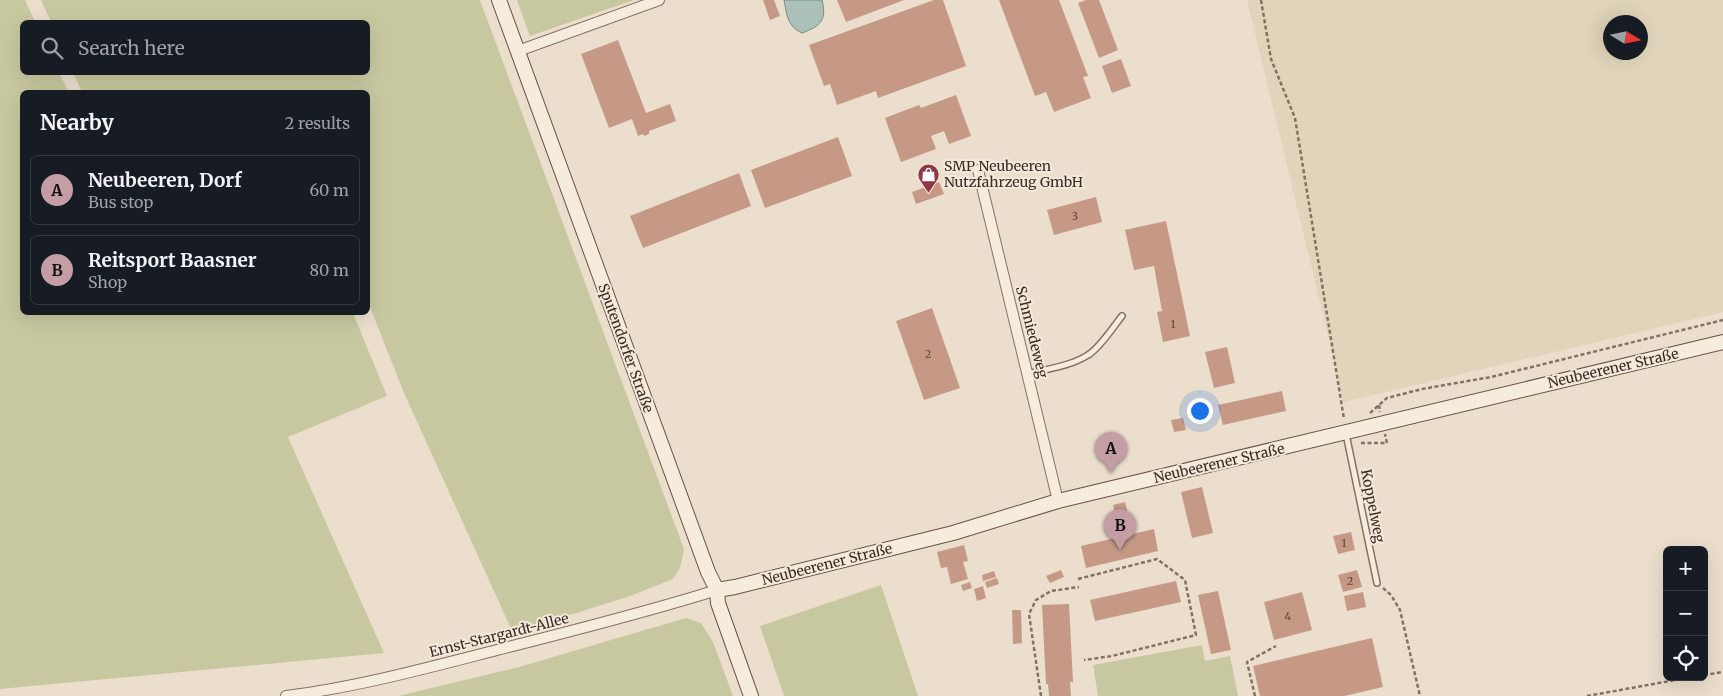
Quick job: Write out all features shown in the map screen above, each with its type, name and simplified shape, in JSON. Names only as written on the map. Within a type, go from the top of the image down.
[{"type":"main road","name":"Sputendorfer Straße","points":[[499,0],[716,590],[718,603],[751,696]]},
{"type":"main road","name":"Neubeerener Straße","points":[[716,590],[735,587],[953,533],[1058,501],[1723,342]]},
{"type":"street","points":[[518,51],[659,0]]},
{"type":"street","name":"Schmiedeweg","points":[[978,170],[1058,501]]},
{"type":"street","name":"Ernst-Stargardt-Allee","points":[[286,696],[346,686],[445,663],[638,614],[716,590]]},
{"type":"lane","points":[[1028,374],[1066,364],[1089,355],[1122,316]]},
{"type":"lane","name":"Koppelweg","points":[[1346,433],[1377,583]]},
{"type":"path","points":[[1261,0],[1271,59],[1295,118],[1346,433]]},
{"type":"path","points":[[1379,405],[1388,398],[1422,389],[1491,376],[1723,320]]},
{"type":"path","points":[[1078,579],[1157,559],[1186,580],[1196,635],[1112,656],[1084,660]]},
{"type":"path","points":[[1377,583],[1391,594],[1400,610],[1420,696]]},
{"type":"path","points":[[1041,696],[1029,614],[1036,600],[1051,591],[1079,587]]},
{"type":"path","points":[[1255,696],[1247,662],[1276,646]]},
{"type":"path","points":[[1708,674],[1723,672]]},
{"type":"path","points":[[1587,696],[1670,681]]},
{"type":"shaded area","points":[[784,0],[822,0],[824,13],[821,21],[814,28],[802,33],[793,27],[789,20]]},
{"type":"shaded area","points":[[1247,0],[1723,0],[1723,312],[1344,402]]},
{"type":"green space","points":[[0,0],[25,0],[34,20],[20,20],[20,75],[60,75],[68,90],[20,90],[20,315],[354,315],[387,396],[288,437],[384,653],[0,689]]},
{"type":"green space","points":[[41,0],[480,0],[684,549],[680,568],[673,579],[630,596],[513,633],[404,393],[370,307],[370,90],[81,90],[74,75],[370,75],[370,20],[50,20]]},
{"type":"green space","points":[[517,0],[634,0],[530,36]]},
{"type":"green space","points":[[881,585],[918,696],[784,696],[760,626]]},
{"type":"green space","points":[[686,618],[701,623],[713,642],[733,696],[398,696],[519,667]]},
{"type":"green space","points":[[1202,645],[1205,661],[1230,656],[1238,696],[1098,696],[1093,665]]},
{"type":"building","points":[[763,0],[774,0],[780,16],[770,20]]},
{"type":"building","points":[[837,0],[904,0],[846,22]]},
{"type":"building","points":[[934,0],[943,0],[966,66],[878,98],[876,91],[837,105],[830,84],[824,86],[809,45]]},
{"type":"building","points":[[999,0],[1059,0],[1088,76],[1083,77],[1091,98],[1054,112],[1046,92],[1035,96]]},
{"type":"building","points":[[1086,0],[1099,0],[1118,50],[1099,58],[1078,3]]},
{"type":"building","points":[[618,40],[646,113],[670,104],[676,121],[649,131],[649,134],[644,136],[643,134],[638,136],[632,119],[609,128],[581,54]]},
{"type":"building","points":[[1121,59],[1131,86],[1112,93],[1102,66]]},
{"type":"building","points":[[956,95],[971,136],[949,144],[944,131],[931,136],[936,149],[901,162],[885,118],[919,105],[921,108]]},
{"type":"building","points":[[838,137],[852,176],[765,208],[751,170]]},
{"type":"building","points":[[739,173],[751,206],[643,248],[630,216]]},
{"type":"building","name":"SMP Neubeeren Nutzfahrzeug GmbH","points":[[939,182],[944,194],[916,204],[912,192]]},
{"type":"building","points":[[1096,197],[1102,222],[1054,235],[1047,210]]},
{"type":"building","points":[[1166,221],[1190,336],[1163,342],[1157,312],[1162,311],[1154,266],[1134,270],[1125,230]]},
{"type":"building","points":[[932,308],[960,388],[924,400],[896,321]]},
{"type":"building","points":[[1227,347],[1235,383],[1214,388],[1205,352]]},
{"type":"building","points":[[1282,391],[1286,411],[1223,425],[1218,405]]},
{"type":"building","points":[[1183,418],[1186,430],[1174,432],[1171,420]]},
{"type":"building","points":[[1202,487],[1213,533],[1192,538],[1181,492]]},
{"type":"building","points":[[1125,502],[1128,514],[1116,517],[1113,505]]},
{"type":"building","points":[[1154,529],[1158,551],[1086,568],[1081,546]]},
{"type":"building","points":[[1351,532],[1355,550],[1338,554],[1333,536]]},
{"type":"building","points":[[964,545],[968,561],[963,562],[968,579],[951,584],[947,567],[941,568],[937,552]]},
{"type":"building","points":[[1061,570],[1064,577],[1050,583],[1046,576]]},
{"type":"building","points":[[1357,570],[1362,587],[1343,592],[1338,575]]},
{"type":"building","points":[[994,571],[996,577],[983,581],[982,575]]},
{"type":"building","points":[[997,578],[999,584],[987,588],[985,582]]},
{"type":"building","points":[[1176,581],[1181,602],[1095,621],[1090,600]]},
{"type":"building","points":[[970,582],[972,588],[963,591],[961,585]]},
{"type":"building","points":[[983,586],[986,598],[977,601],[974,589]]},
{"type":"building","points":[[1218,591],[1231,650],[1211,654],[1198,595]]},
{"type":"building","points":[[1302,592],[1312,630],[1274,640],[1264,602]]},
{"type":"building","points":[[1363,592],[1366,607],[1347,611],[1344,596]]},
{"type":"building","points":[[1069,604],[1073,682],[1070,682],[1071,696],[1049,696],[1048,684],[1046,684],[1042,605]]},
{"type":"building","points":[[1012,610],[1021,610],[1022,643],[1013,644]]},
{"type":"building","points":[[1372,638],[1383,687],[1344,696],[1260,696],[1253,666]]},
{"type":"place","name":"SMP Neubeeren Nutzfahrzeug GmbH","points":[[928,193]]},
{"type":"place","name":"Neubeeren, Dorf","points":[[1111,473]]},
{"type":"place","name":"Reitsport Baasner","points":[[1120,550]]}]
